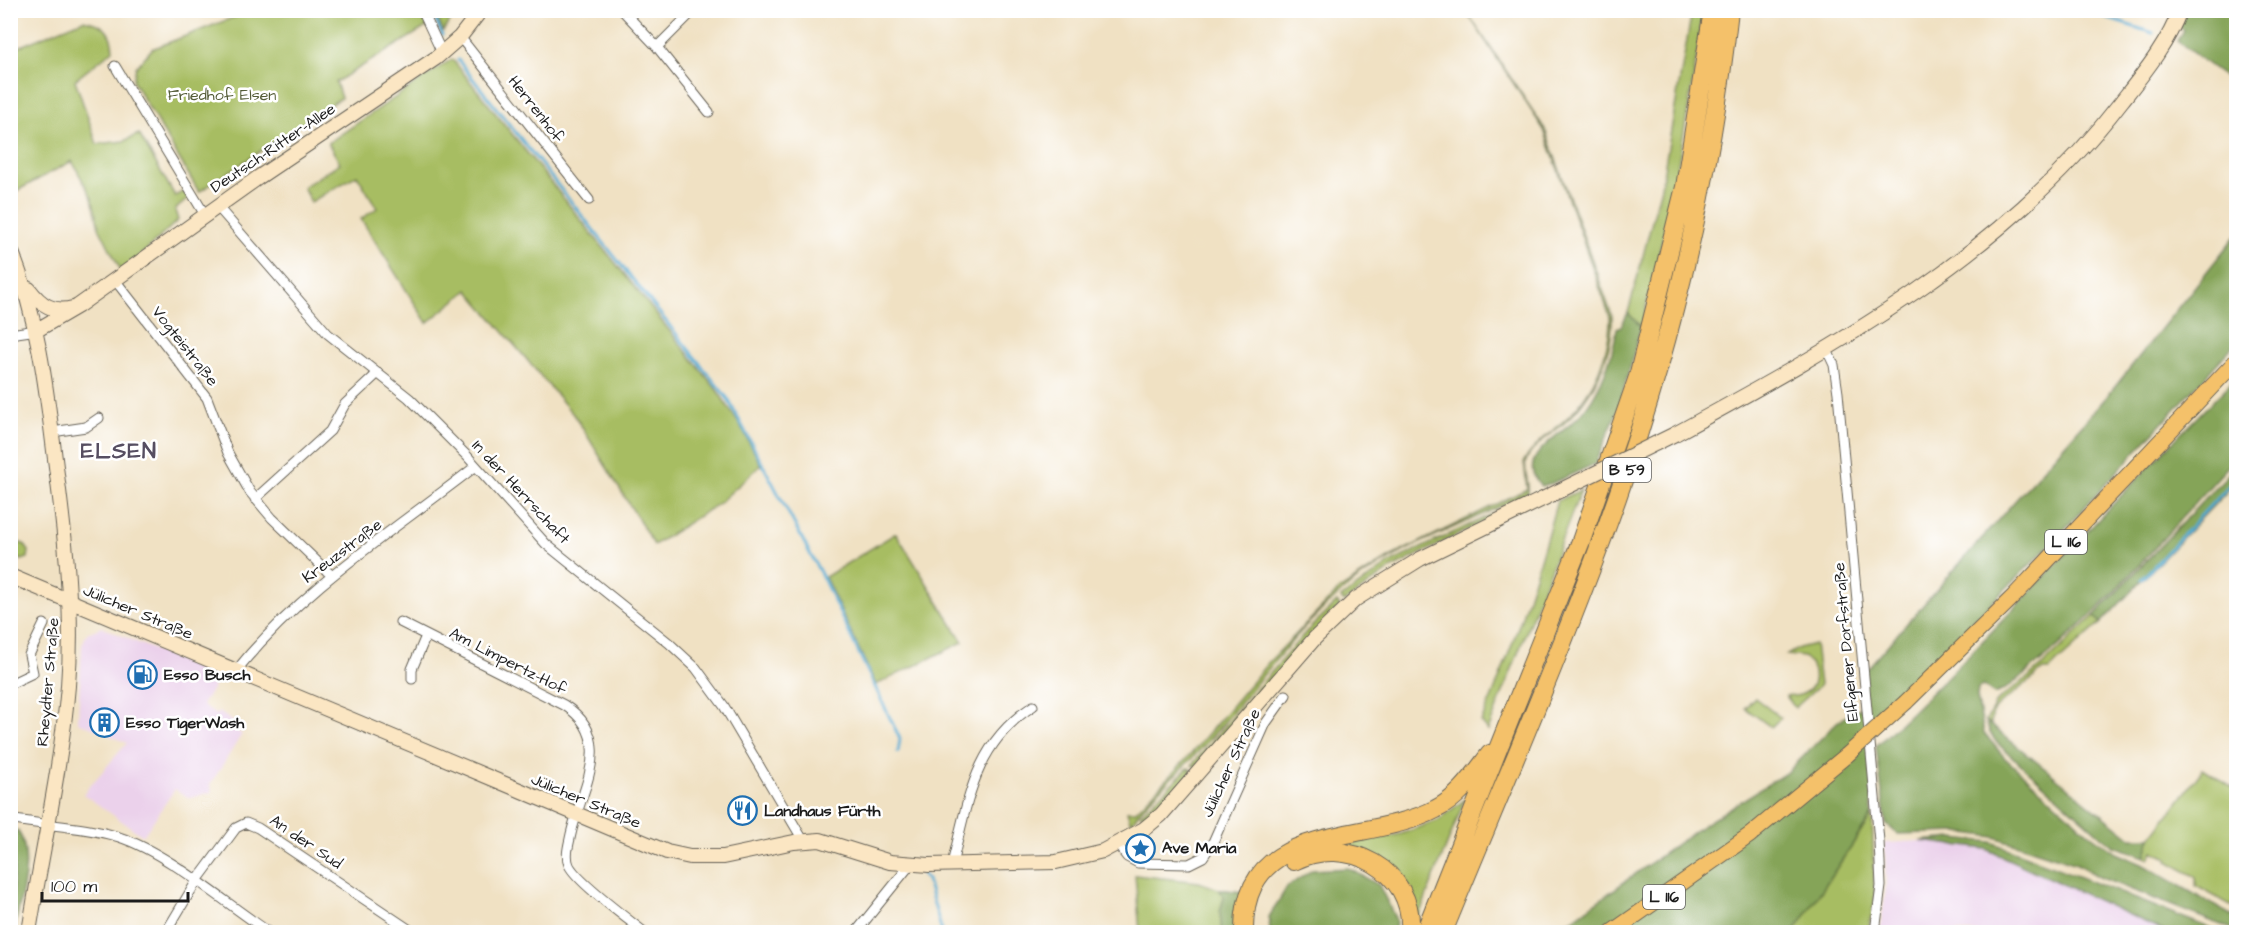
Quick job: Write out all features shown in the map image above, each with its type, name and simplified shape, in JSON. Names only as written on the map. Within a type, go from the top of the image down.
[{"type":"highway","name":"B 59","points":[[1425,933],[1581,541],[1641,368],[1685,187],[1713,10]]},
{"type":"highway","name":"B 59","points":[[1443,933],[1576,607],[1617,499],[1651,392],[1670,325],[1702,188],[1716,110],[1729,10]]},
{"type":"highway","points":[[1244,933],[1245,907],[1252,889],[1264,870],[1281,855],[1314,840],[1397,824],[1435,810],[1461,791],[1502,738]]},
{"type":"highway","points":[[1255,933],[1257,908],[1275,876],[1300,858],[1328,851],[1346,851],[1365,858],[1389,874],[1407,904],[1410,933]]},
{"type":"main road","name":"L 116","points":[[1612,933],[1750,835],[1848,755],[1906,702],[2021,588],[2236,361]]},
{"type":"main road","points":[[2222,377],[2236,369]]},
{"type":"street","points":[[422,10],[442,53]]},
{"type":"street","name":"Deutsch-Ritter-Allee","points":[[37,330],[78,306],[217,206],[442,53],[460,37],[481,10]]},
{"type":"street","points":[[622,10],[657,47],[709,112]]},
{"type":"street","points":[[657,47],[694,10]]},
{"type":"street","points":[[1118,843],[1144,829],[1161,815],[1315,638],[1356,599],[1420,559],[1675,434],[1827,350],[1940,276],[2044,189],[2125,97],[2169,36],[2180,10]]},
{"type":"street","name":"Herrenhof","points":[[460,37],[589,200]]},
{"type":"street","points":[[115,66],[205,215]]},
{"type":"street","name":"In der Herrschaft","points":[[217,206],[328,334],[409,398],[476,466],[546,544],[662,637],[696,668],[724,706],[803,840]]},
{"type":"street","name":"Rheydter Straße","points":[[10,247],[23,280],[37,330],[66,544],[70,601],[66,707],[29,933]]},
{"type":"street","points":[[23,280],[35,298],[49,308],[61,310],[78,306]]},
{"type":"street","name":"Vogteistraße","points":[[115,280],[205,395],[232,463],[255,499],[331,575]]},
{"type":"street","points":[[10,334],[37,330]]},
{"type":"street","name":"Elfgener Dorfstraße","points":[[1827,350],[1834,365],[1838,393],[1879,841],[1881,886],[1875,933]]},
{"type":"street","points":[[255,499],[330,431],[345,404],[378,373]]},
{"type":"street","points":[[52,432],[86,427],[99,418]]},
{"type":"street","name":"Kreuzstraße","points":[[236,671],[274,626],[331,575],[476,466]]},
{"type":"street","name":"Jülicher Straße","points":[[10,576],[575,815],[656,848],[690,857],[734,856],[803,840],[828,841],[890,862],[910,865],[1056,862],[1088,856],[1118,843],[1127,857],[1138,863],[1189,864],[1203,857],[1213,842],[1266,723],[1286,695]]},
{"type":"street","name":"Am Limpertz-Hof","points":[[400,622],[564,705],[581,720],[590,738],[593,761],[575,815],[567,850],[571,868],[644,933]]},
{"type":"street","points":[[10,684],[33,673],[29,655],[44,624]]},
{"type":"street","name":"Am Limpertz-Hof","points":[[412,679],[412,669],[426,636]]},
{"type":"street","points":[[952,864],[965,814],[987,749],[1006,726],[1033,706]]},
{"type":"street","points":[[10,819],[84,829],[128,840],[196,882],[269,933]]},
{"type":"street","name":"An der Sud","points":[[166,933],[196,882],[236,828],[244,824],[251,824],[413,933]]},
{"type":"street","points":[[856,933],[910,865]]},
{"type":"shaded area","points":[[102,627],[219,678],[202,705],[216,715],[219,712],[238,725],[235,730],[242,734],[210,785],[212,792],[188,798],[175,789],[143,836],[83,794],[127,743],[78,722],[82,645],[87,633]]},
{"type":"shaded area","points":[[1921,841],[1985,849],[2166,932],[1880,932],[1886,888],[1885,843]]},
{"type":"green space","name":"Friedhof Elsen","points":[[250,11],[420,11],[428,26],[336,82],[341,98],[199,192],[133,81],[136,67],[152,49]]},
{"type":"green space","points":[[434,11],[458,11],[443,31]]},
{"type":"green space","points":[[1466,11],[1545,129],[1612,316],[1612,331],[1605,361],[1591,390],[1572,415],[1538,444],[1540,442],[1564,421],[1587,394],[1608,343],[1610,317],[1544,130]]},
{"type":"green space","points":[[1692,11],[1703,11],[1691,91],[1669,209],[1641,327],[1628,313],[1661,187]]},
{"type":"green space","points":[[2185,11],[2236,11],[2236,85],[2177,41],[2183,30],[2179,27]]},
{"type":"green space","points":[[83,20],[96,23],[105,29],[111,37],[113,50],[75,80],[97,144],[124,141],[139,134],[175,196],[184,191],[189,198],[175,210],[178,220],[122,273],[99,227],[92,198],[72,161],[11,194],[11,50]]},
{"type":"green space","points":[[452,59],[717,390],[740,425],[761,465],[719,503],[654,545],[577,419],[468,290],[427,323],[361,219],[377,208],[357,175],[311,202],[303,187],[340,163],[328,143]]},
{"type":"green space","points":[[2236,235],[2236,343],[2045,550],[1887,706],[1871,717],[1872,815],[1794,932],[1548,932],[1573,919],[1703,825],[1789,771],[1837,722],[1861,707],[1864,672],[2110,393]]},
{"type":"green space","points":[[1628,313],[1641,327],[1618,410],[1595,464],[1541,486],[1533,474],[1534,460],[1548,443],[1578,417],[1593,398],[1608,364],[1617,328],[1621,326]]},
{"type":"green space","points":[[2236,378],[2236,458],[2126,580],[2067,638],[2004,690],[1994,694],[1983,686],[1978,688],[1977,697],[1984,733],[2005,758],[2091,835],[2116,853],[2142,864],[2236,918],[2236,931],[2099,877],[2077,864],[1994,837],[1958,832],[1898,834],[1886,824],[1876,746],[2013,610]]},
{"type":"green space","points":[[1534,449],[1525,465],[1528,493],[1414,546],[1350,585],[1294,639],[1209,740],[1157,792],[1131,824],[1127,811],[1136,811],[1191,754],[1267,664],[1339,590],[1390,557],[1527,489],[1524,461]]},
{"type":"green space","points":[[2236,466],[2236,482],[2101,623],[2094,616]]},
{"type":"green space","points":[[1581,490],[1488,731],[1481,722],[1523,613],[1557,501]]},
{"type":"green space","points":[[1526,498],[1523,502],[1394,567],[1344,602],[1341,598],[1392,562]]},
{"type":"green space","points":[[896,533],[963,642],[876,685],[825,577]]},
{"type":"green space","points":[[11,541],[24,544],[29,551],[28,558],[22,560],[11,557]]},
{"type":"green space","points":[[1337,602],[1340,606],[1196,767],[1192,765],[1306,632]]},
{"type":"green space","points":[[2094,616],[2101,623],[2049,670],[2043,670],[1999,705],[1993,711],[1991,724],[1986,721],[1996,702],[2040,668]]},
{"type":"green space","points":[[1815,644],[1820,685],[1795,708],[1786,696],[1798,696],[1811,688],[1814,672],[1804,657],[1787,655],[1799,648]]},
{"type":"green space","points":[[1755,698],[1781,718],[1771,727],[1745,708]]},
{"type":"green space","points":[[1986,721],[2131,838],[2151,838],[2145,857],[2114,846],[2102,837],[1997,743]]},
{"type":"green space","points":[[1188,768],[1193,771],[1144,820],[1141,814]]},
{"type":"green space","points":[[2203,769],[2236,790],[2236,908],[2196,886],[2196,877],[2167,861],[2168,858],[2153,851],[2149,859],[2145,857],[2151,838]]},
{"type":"green space","points":[[1465,799],[1418,918],[1385,861],[1347,844],[1401,834],[1439,820]]},
{"type":"green space","points":[[1872,815],[1875,900],[1868,932],[1794,932]]},
{"type":"green space","points":[[11,829],[18,831],[23,842],[26,867],[14,932],[10,932],[14,865]]},
{"type":"green space","points":[[1953,838],[1991,842],[2220,932],[2166,932],[1986,849],[1921,841]]},
{"type":"green space","points":[[1348,868],[1379,885],[1396,920],[1395,932],[1270,932],[1269,917],[1287,887],[1312,870]]},
{"type":"green space","points":[[1135,875],[1199,882],[1219,889],[1224,897],[1220,912],[1222,932],[1140,932]]},
{"type":"green space","points":[[1219,889],[1242,892],[1237,932],[1222,932],[1220,912],[1224,897]]},
{"type":"waterway","points":[[431,10],[442,35]]},
{"type":"waterway","points":[[2081,10],[2153,33]]},
{"type":"waterway","points":[[458,60],[728,399],[823,578],[900,739],[898,752]]},
{"type":"waterway","points":[[2141,580],[2236,478]]},
{"type":"waterway","points":[[921,872],[927,880],[942,932]]},
{"type":"place","name":"Esso Busch","points":[[143,675]]},
{"type":"place","name":"Esso TigerWash","points":[[105,723]]},
{"type":"place","name":"Landhaus Fürth","points":[[743,811]]},
{"type":"place","name":"Ave Maria","points":[[1141,848]]},
{"type":"district","name":"ELSEN","points":[[119,451]]}]
